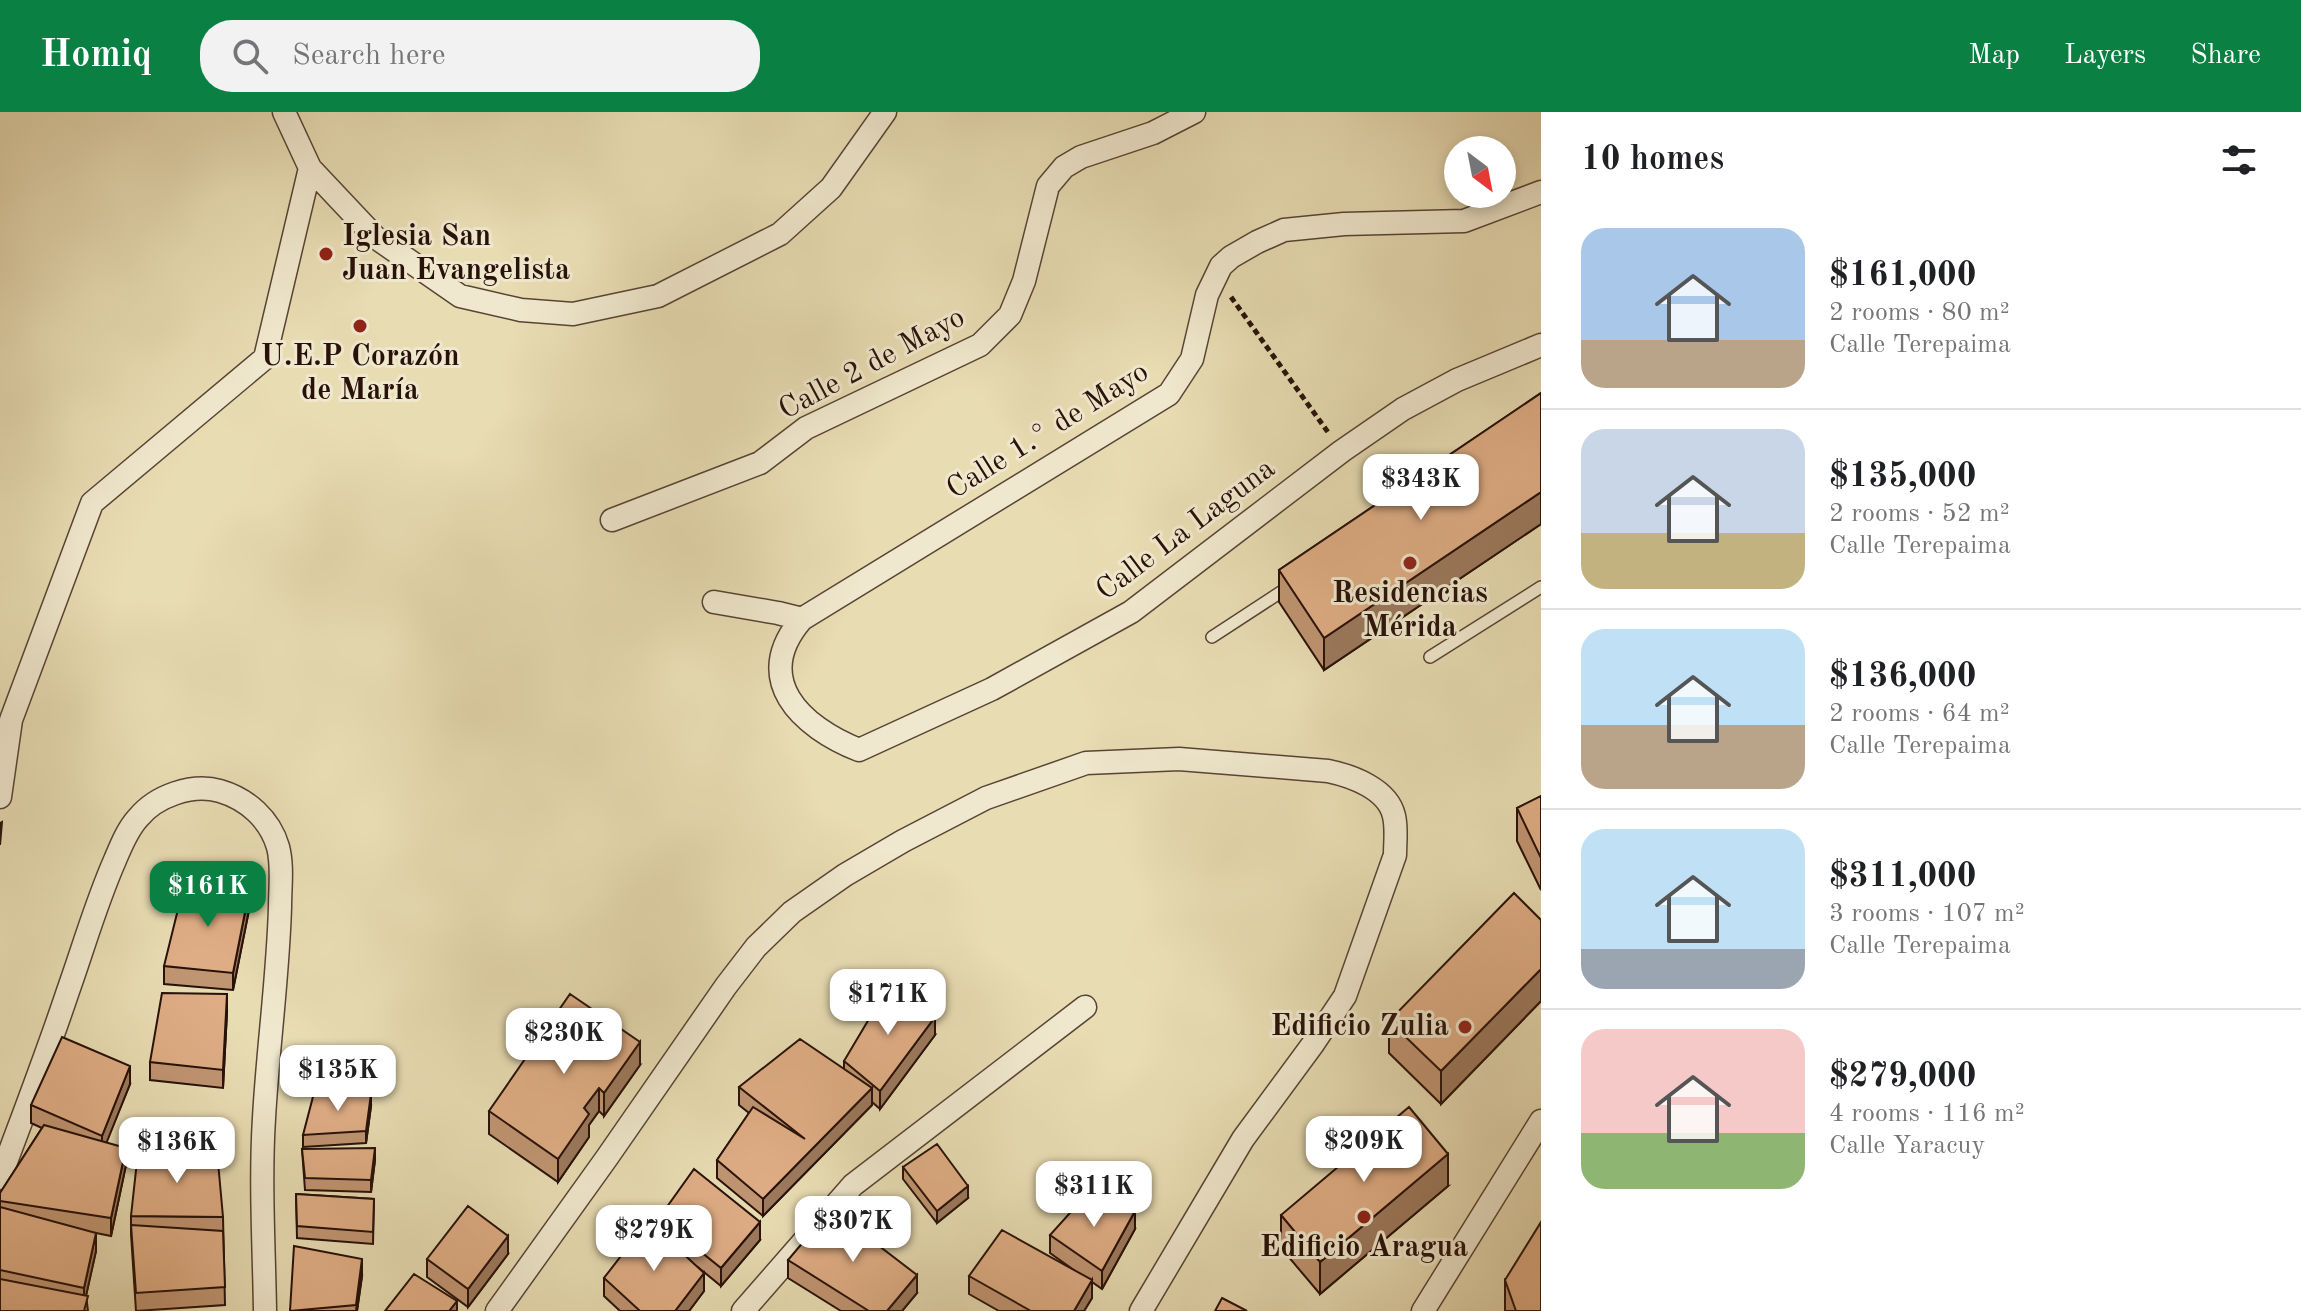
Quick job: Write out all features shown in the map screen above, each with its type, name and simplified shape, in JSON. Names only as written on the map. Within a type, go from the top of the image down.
[{"type":"street","points":[[284,112],[310,168],[375,237],[460,296],[521,310],[573,314],[658,296],[780,234],[831,188],[885,112]]},
{"type":"street","name":"Calle 2 de Mayo","points":[[612,520],[760,463],[806,428],[980,345],[1010,315],[1024,281],[1048,186],[1064,167],[1081,157],[1153,133],[1194,112]]},
{"type":"street","points":[[0,797],[11,720],[92,503],[265,358],[310,168]]},
{"type":"street","name":"Calle 1.° de Mayo","points":[[802,619],[1169,394],[1192,359],[1207,295],[1221,266],[1231,257],[1284,230],[1344,224],[1464,221],[1541,192]]},
{"type":"street","name":"Calle La Laguna","points":[[802,619],[783,651],[780,668],[782,686],[804,717],[840,743],[859,750],[992,689],[1131,612],[1342,451],[1403,409],[1457,380],[1541,345]]},
{"type":"street","points":[[714,602],[802,619]]},
{"type":"street","points":[[497,1311],[756,947],[792,912],[845,875],[986,798],[1086,763],[1179,759],[1328,771],[1351,776],[1383,798],[1394,813],[1396,832],[1395,855],[1345,996],[1243,1139],[1141,1311]]},
{"type":"street","points":[[0,1178],[69,989],[97,901],[125,838],[138,817],[157,801],[206,787],[250,805],[268,824],[278,846],[281,870],[264,1118],[265,1311]]},
{"type":"street","points":[[743,1311],[853,1185],[1085,1007]]},
{"type":"street","points":[[1423,1311],[1541,1121]]},
{"type":"lane","points":[[1212,637],[1304,576]]},
{"type":"lane","points":[[1430,657],[1541,587]]},
{"type":"path","points":[[1216,276],[1342,451]]},
{"type":"building","name":"Residencias Mérida","points":[[1541,393],[1541,492],[1324,638],[1279,570]]},
{"type":"building","points":[[1541,796],[1541,858],[1517,808]]},
{"type":"building","points":[[250,887],[233,973],[164,966],[183,889]]},
{"type":"building","name":"Edificio Zulia","points":[[1514,893],[1541,920],[1541,969],[1441,1071],[1389,1021]]},
{"type":"building","points":[[891,982],[935,1017],[880,1091],[844,1061]]},
{"type":"building","points":[[162,993],[227,994],[223,1070],[150,1062]]},
{"type":"building","points":[[570,994],[640,1042],[604,1093],[599,1088],[584,1108],[589,1114],[558,1159],[489,1111]]},
{"type":"building","points":[[62,1037],[130,1066],[102,1136],[31,1105]]},
{"type":"building","points":[[800,1039],[872,1088],[763,1199],[717,1160],[753,1107],[805,1139],[739,1087]]},
{"type":"building","points":[[315,1089],[371,1094],[366,1131],[303,1135]]},
{"type":"building","points":[[1409,1107],[1448,1154],[1320,1262],[1281,1215]]},
{"type":"building","points":[[44,1125],[126,1148],[111,1218],[0,1201],[0,1193]]},
{"type":"building","points":[[937,1144],[968,1186],[937,1211],[903,1167]]},
{"type":"building","points":[[375,1148],[371,1180],[305,1178],[302,1149]]},
{"type":"building","points":[[217,1151],[223,1217],[131,1216],[138,1152]]},
{"type":"building","points":[[694,1169],[760,1222],[721,1268],[659,1218]]},
{"type":"building","points":[[1088,1193],[1135,1211],[1102,1271],[1050,1235]]},
{"type":"building","points":[[296,1194],[374,1199],[373,1232],[297,1226]]},
{"type":"building","points":[[468,1206],[508,1236],[468,1289],[427,1259]]},
{"type":"building","points":[[0,1207],[96,1233],[84,1288],[0,1270]]},
{"type":"building","points":[[831,1209],[917,1275],[887,1311],[869,1311],[788,1260]]},
{"type":"building","points":[[648,1221],[704,1273],[675,1311],[640,1311],[604,1278]]},
{"type":"building","points":[[1541,1222],[1541,1311],[1516,1311],[1505,1280]]},
{"type":"building","points":[[131,1225],[223,1231],[225,1287],[136,1293]]},
{"type":"building","points":[[1002,1230],[1092,1280],[1074,1311],[1031,1311],[969,1276]]},
{"type":"building","points":[[294,1246],[362,1259],[356,1305],[290,1311]]},
{"type":"building","points":[[414,1274],[457,1301],[449,1311],[385,1311]]},
{"type":"building","points":[[0,1279],[88,1296],[84,1311],[0,1311]]},
{"type":"building","points":[[1222,1298],[1247,1311],[1215,1311]]},
{"type":"place","name":"Iglesia San Juan Evangelista","points":[[326,254]]},
{"type":"place","name":"U.E.P Corazón de María","points":[[360,326]]},
{"type":"place","name":"Residencias Mérida","points":[[1410,563]]},
{"type":"place","name":"Edificio Zulia","points":[[1465,1027]]},
{"type":"place","name":"Edificio Aragua","points":[[1364,1217]]}]
